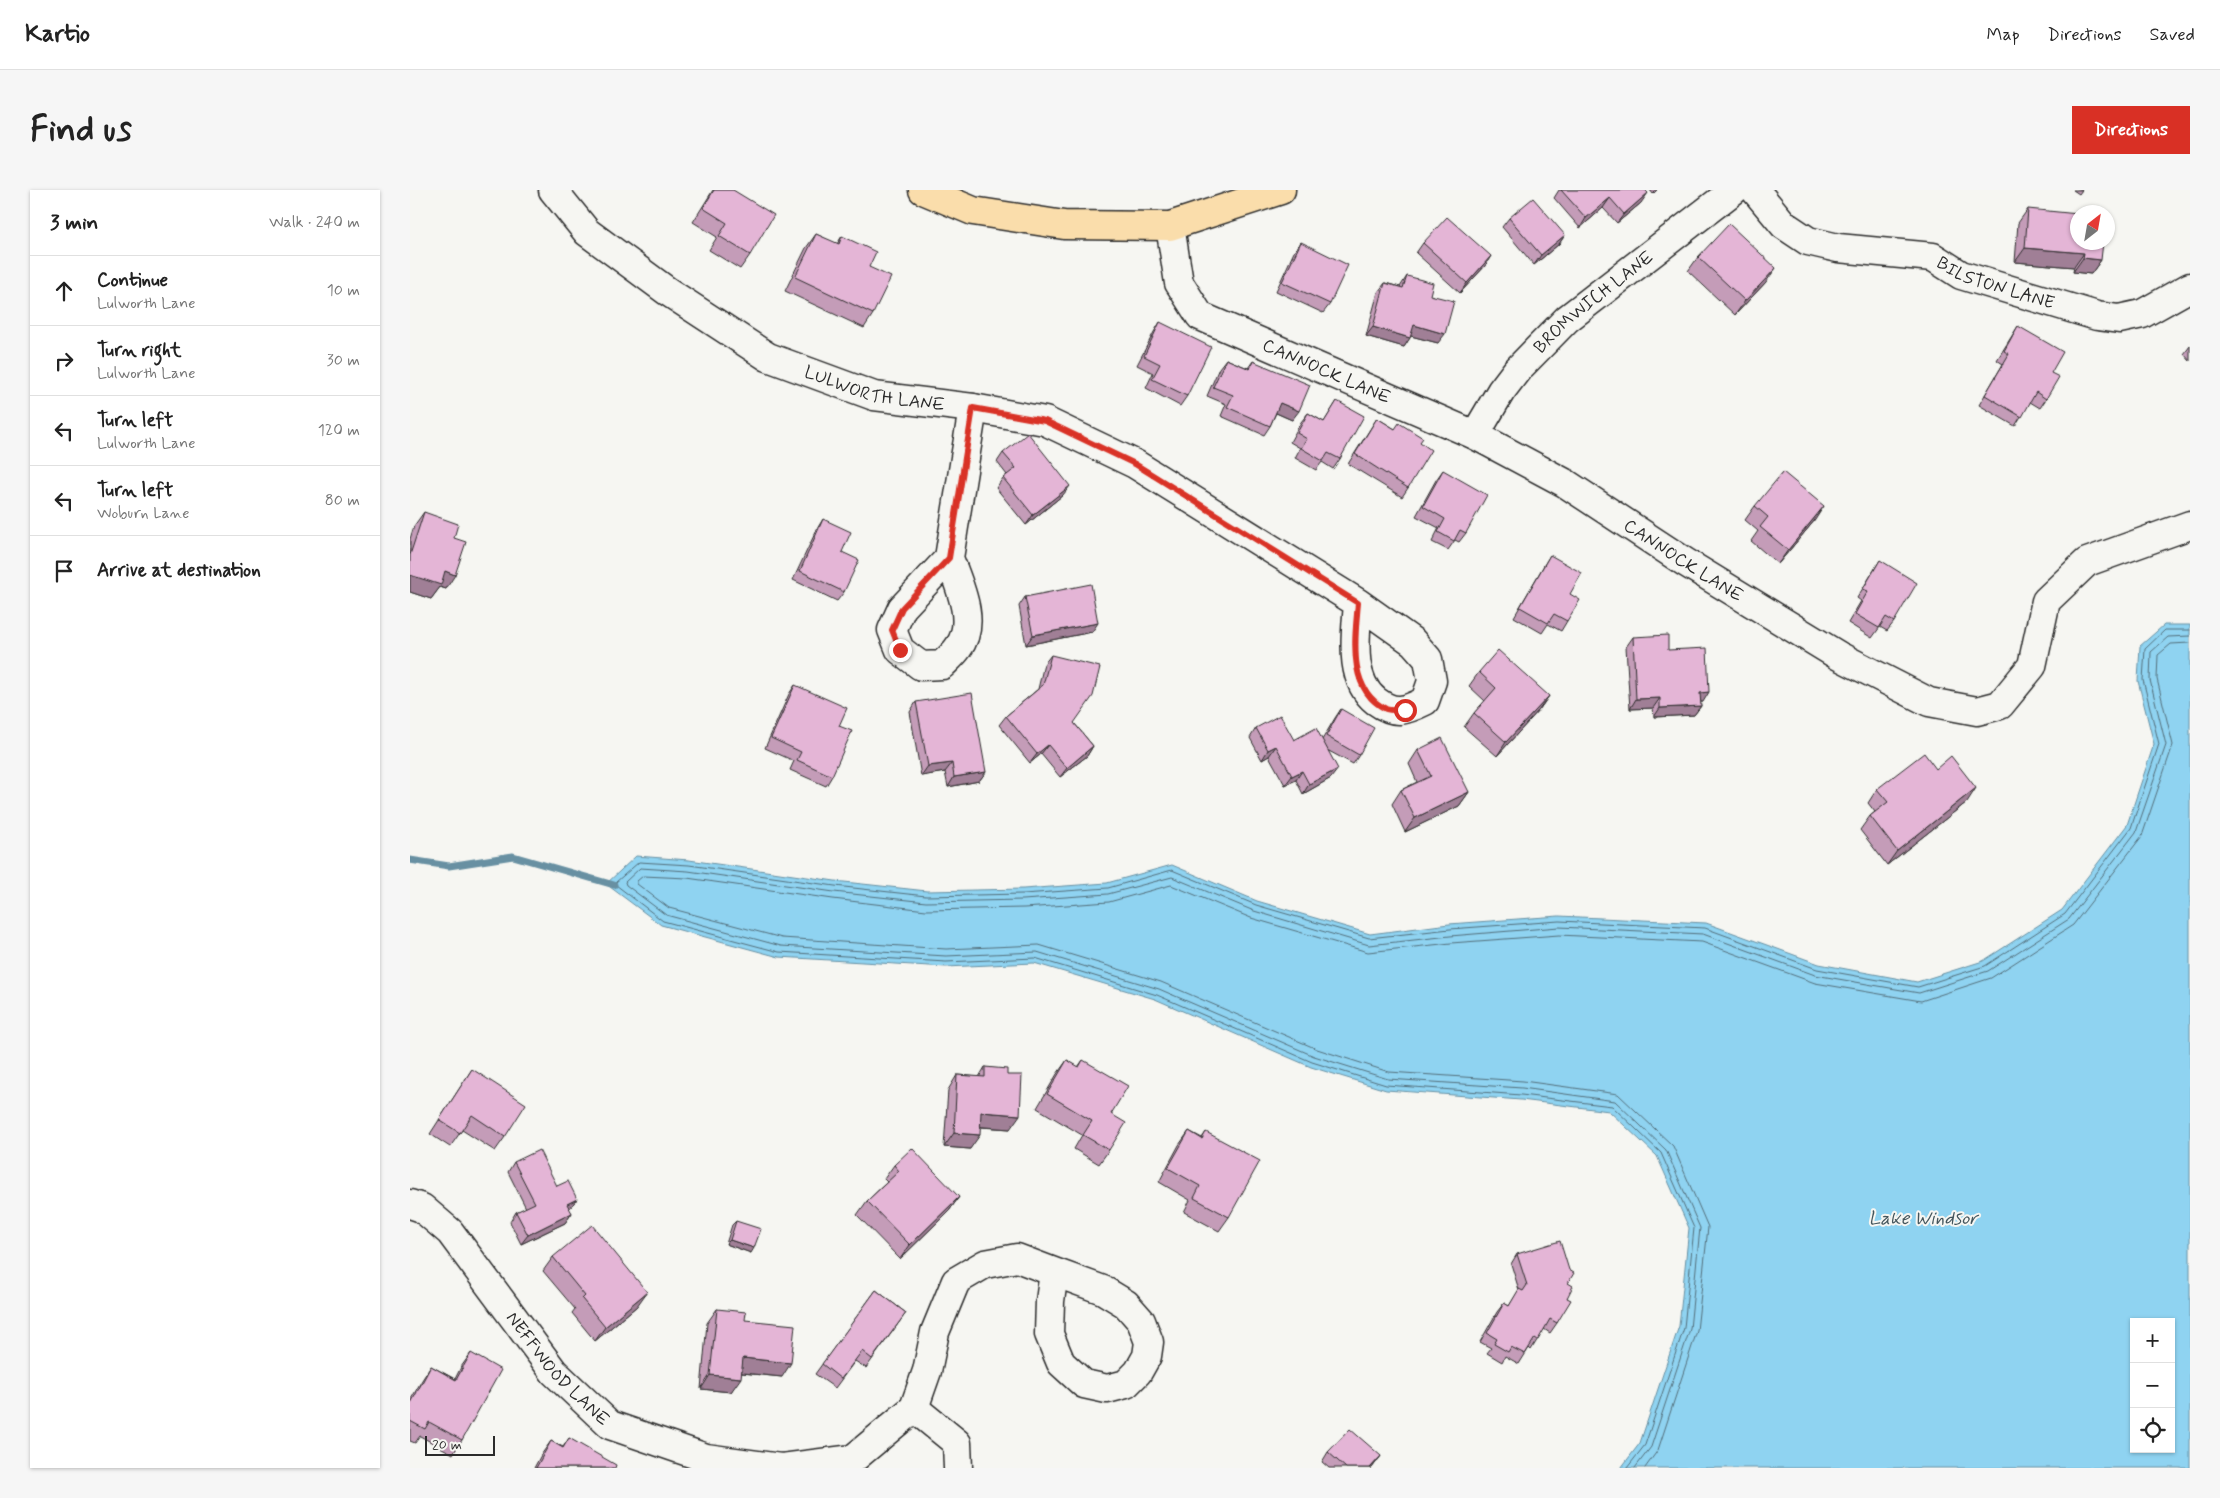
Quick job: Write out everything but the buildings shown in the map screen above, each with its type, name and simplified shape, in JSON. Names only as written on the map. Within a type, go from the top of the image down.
[{"type":"main road","points":[[923,190],[973,211],[1064,225],[1170,226],[1281,190]]},
{"type":"street","name":"LULWORTH LANE","points":[[553,190],[587,232],[667,291],[768,357],[874,396],[973,408],[1045,421],[1135,464],[1358,603]]},
{"type":"street","name":"BROMWICH LANE","points":[[1475,435],[1501,391],[1517,370],[1567,319],[1734,190]]},
{"type":"street","name":"BILSTON LANE","points":[[1755,190],[1784,226],[1808,241],[1838,248],[1933,257],[1960,276],[2097,316],[2119,319],[2142,314],[2190,287]]},
{"type":"street","name":"CANNOCK LANE","points":[[1170,226],[1179,282],[1200,316],[1475,435],[1564,483],[1685,562],[1839,656],[1929,702],[1977,711],[2000,706],[2032,666],[2046,601],[2087,562],[2190,525]]},
{"type":"street","points":[[949,558],[973,408]]},
{"type":"street","name":"NEFFWOOD LANE","points":[[410,1204],[422,1208],[450,1232],[554,1372],[610,1425],[706,1458],[781,1468],[857,1464],[914,1408]]},
{"type":"street","points":[[958,1468],[957,1442],[914,1408],[927,1371],[935,1332],[956,1281],[985,1264],[1017,1258],[1054,1272]]},
{"type":"water","name":"Lake Windsor","points":[[2164,625],[2190,625],[2190,1468],[1621,1468],[1640,1443],[1679,1326],[1689,1228],[1657,1156],[1609,1111],[1521,1100],[1386,1090],[1311,1067],[1155,999],[1034,963],[946,967],[779,957],[661,925],[606,884],[636,856],[689,860],[835,881],[927,891],[1023,889],[1107,883],[1172,865],[1257,901],[1370,934],[1449,924],[1559,916],[1706,923],[1819,964],[1917,982],[1983,961],[2062,910],[2127,825],[2154,744],[2138,681],[2140,646]]},
{"type":"waterway","points":[[410,860],[449,866],[513,856],[614,885]]},
{"type":"route","points":[[900,650],[892,630],[902,608],[921,590],[949,558],[973,408],[1045,421],[1135,464],[1358,603],[1355,640],[1358,674],[1365,693],[1387,709],[1405,710]]}]
